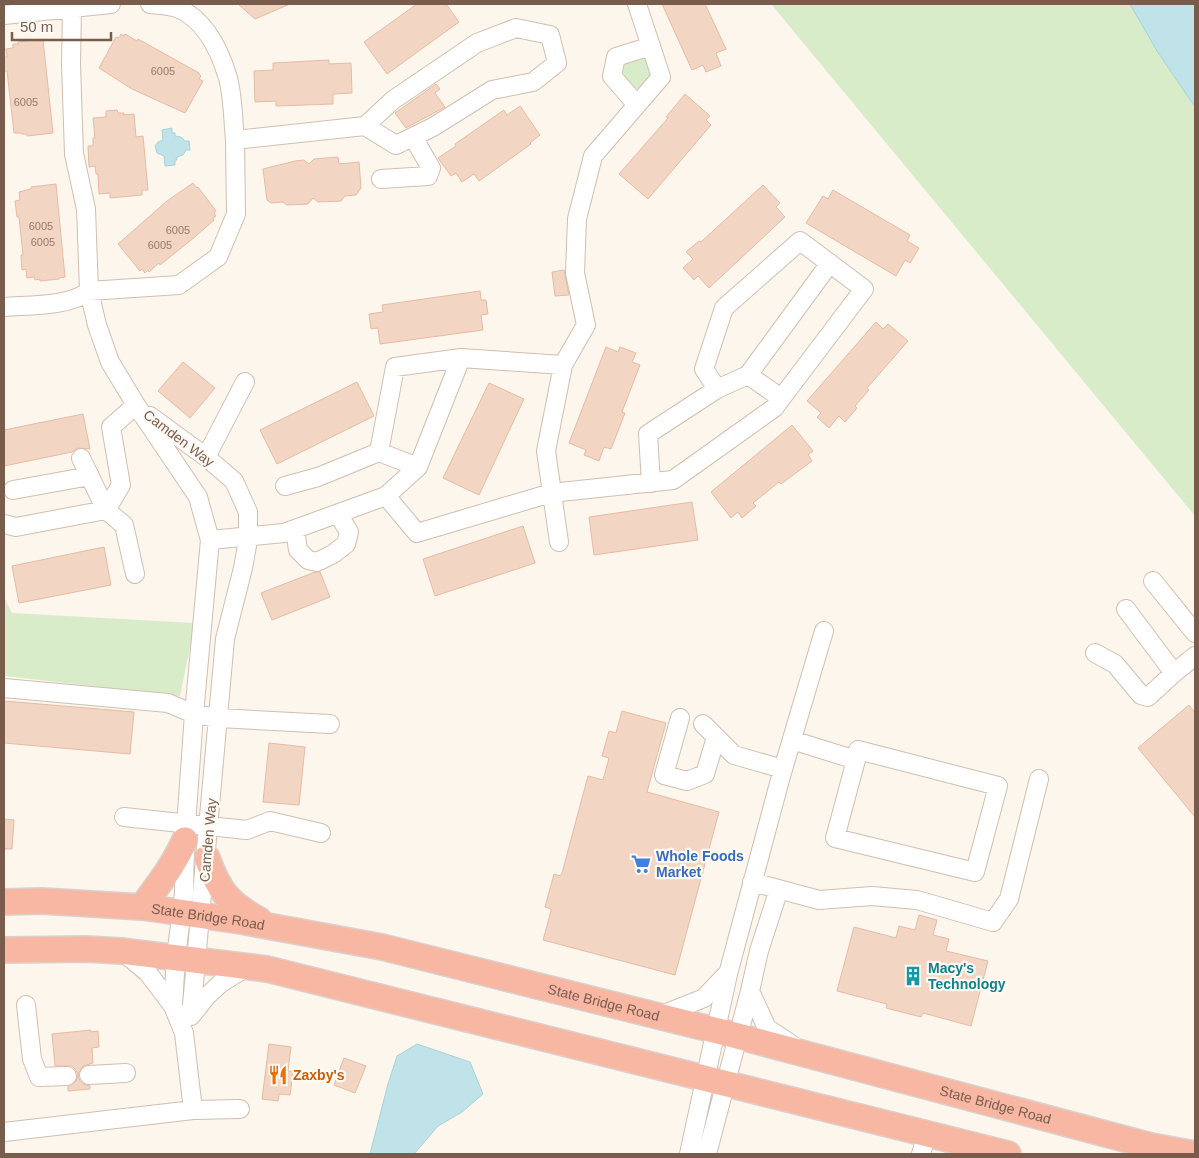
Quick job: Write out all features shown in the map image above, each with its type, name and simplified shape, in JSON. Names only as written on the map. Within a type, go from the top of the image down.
[{"type":"highway","points":[[142,907],[176,859],[186,832]]},
{"type":"highway","points":[[206,858],[214,879],[229,900],[240,910],[268,925]]},
{"type":"highway","name":"State Bridge Road","points":[[4,902],[42,901],[142,907],[268,925],[382,946],[727,1033],[1151,1146],[1195,1154]]},
{"type":"highway","points":[[4,950],[86,949],[121,951],[267,970],[716,1082],[924,1144],[1008,1154]]},
{"type":"street","points":[[4,15],[111,4]]},
{"type":"street","points":[[4,307],[70,301],[81,297],[89,291],[180,285],[218,257],[236,214],[235,140],[228,80],[217,48],[199,22],[185,8],[150,4]]},
{"type":"street","points":[[559,542],[546,451],[563,365],[586,325],[575,273],[577,219],[593,156],[661,77],[637,4]]},
{"type":"street","points":[[4,524],[16,527],[106,510],[121,485],[111,427],[136,405],[110,362],[97,325],[89,291],[86,209],[74,154],[71,64],[72,8]]},
{"type":"street","points":[[235,140],[365,126],[393,100],[478,43],[516,28],[550,35],[556,63],[533,82],[492,90],[433,127],[396,145],[365,126]]},
{"type":"street","points":[[637,105],[612,76],[616,57],[650,46]]},
{"type":"street","points":[[381,180],[428,176],[431,168],[413,137]]},
{"type":"street","points":[[386,496],[416,533],[551,494],[673,480],[774,408],[864,289],[800,241],[724,308],[704,369],[717,389]]},
{"type":"street","points":[[651,483],[648,434],[717,389],[748,375],[830,263]]},
{"type":"street","points":[[379,452],[395,367],[461,358],[563,365]]},
{"type":"street","points":[[210,540],[284,533],[386,496],[418,467],[461,358]]},
{"type":"street","points":[[748,375],[781,398]]},
{"type":"street","points":[[206,457],[245,382]]},
{"type":"street","name":"Camden Way","points":[[136,405],[206,457],[234,481],[248,512],[248,536],[243,568],[225,639],[206,858],[191,915]]},
{"type":"street","name":"Camden Way","points":[[136,405],[198,497],[210,540],[194,714],[186,832],[191,915]]},
{"type":"street","points":[[285,486],[318,476],[379,452],[418,467]]},
{"type":"street","points":[[81,458],[106,510],[124,524],[135,574]]},
{"type":"street","points":[[13,490],[90,476]]},
{"type":"street","points":[[295,529],[298,550],[308,560],[316,562],[333,554],[346,544],[349,532],[338,514]]},
{"type":"street","points":[[1153,581],[1195,633]]},
{"type":"street","points":[[1126,609],[1174,673]]},
{"type":"street","points":[[689,1154],[699,1115],[716,1082],[727,1033],[728,974],[783,769],[824,631]]},
{"type":"street","points":[[1095,653],[1114,664],[1141,695],[1148,698],[1195,656]]},
{"type":"street","points":[[4,688],[168,704],[194,714],[219,718],[330,724]]},
{"type":"street","points":[[680,718],[664,775],[687,781],[705,774],[716,737]]},
{"type":"street","points":[[703,724],[734,755],[783,769]]},
{"type":"street","points":[[792,740],[856,760]]},
{"type":"street","points":[[858,750],[998,786],[975,872],[835,838],[856,760],[858,750]]},
{"type":"street","points":[[752,882],[819,900],[872,896],[917,900],[992,922],[1009,899],[1039,779]]},
{"type":"street","points":[[124,817],[186,832],[210,826],[247,830],[270,821],[321,833]]},
{"type":"street","points":[[707,1154],[719,1113],[716,1082],[727,1033],[750,991],[758,951],[780,889]]},
{"type":"street","points":[[173,1006],[186,959],[191,915]]},
{"type":"street","points":[[121,951],[130,956],[148,973],[173,1006],[184,1032],[193,1110]]},
{"type":"street","points":[[186,959],[191,1016]]},
{"type":"street","points":[[184,1032],[191,1016],[207,996],[221,983],[246,967]]},
{"type":"street","points":[[659,1016],[704,998],[728,974]]},
{"type":"street","points":[[750,991],[767,1028],[807,1054]]},
{"type":"street","points":[[26,1005],[32,1059],[39,1077],[67,1076]]},
{"type":"street","points":[[89,1075],[126,1073]]},
{"type":"street","points":[[4,1132],[193,1110],[240,1109]]},
{"type":"green space","points":[[771,4],[1136,4],[1195,85],[1195,516]]},
{"type":"green space","points":[[641,57],[649,61],[654,73],[641,89],[631,87],[625,81],[622,73],[625,63]]},
{"type":"green space","points":[[4,597],[12,613],[195,623],[180,696],[4,676]]},
{"type":"water","points":[[1130,4],[1195,4],[1195,107],[1157,51]]},
{"type":"water","points":[[172,128],[172,133],[175,133],[175,136],[189,141],[190,150],[186,150],[183,155],[177,157],[175,165],[165,166],[164,156],[157,153],[155,146],[163,140],[162,130]]},
{"type":"water","points":[[417,1044],[470,1062],[483,1094],[462,1112],[438,1126],[414,1154],[370,1154],[397,1056]]},
{"type":"building","points":[[238,4],[290,4],[255,19]]},
{"type":"building","points":[[417,4],[446,4],[459,22],[387,74],[364,42]]},
{"type":"building","points":[[662,4],[705,4],[726,49],[716,53],[721,66],[706,72],[703,65],[692,70]]},
{"type":"building","points":[[121,34],[124,36],[125,34],[137,41],[138,39],[199,73],[201,76],[199,79],[203,81],[185,113],[132,89],[99,68],[116,37],[119,38]]},
{"type":"building","points":[[43,40],[53,133],[27,136],[27,134],[14,133],[7,71],[4,71],[4,57],[7,57],[6,49],[13,48],[13,44]]},
{"type":"building","points":[[329,60],[329,64],[351,63],[352,93],[333,94],[333,104],[276,106],[276,101],[255,102],[254,71],[273,70],[273,63]]},
{"type":"building","points":[[436,84],[440,89],[435,93],[445,107],[406,128],[395,113]]},
{"type":"building","points":[[685,94],[710,116],[706,120],[711,125],[648,199],[619,174],[668,118],[666,117]]},
{"type":"building","points":[[520,106],[540,135],[531,144],[479,181],[474,174],[462,182],[456,173],[451,176],[438,158],[504,110],[507,115]]},
{"type":"building","points":[[117,110],[118,113],[124,113],[123,115],[134,114],[136,137],[143,136],[148,190],[142,190],[142,195],[110,198],[110,193],[99,194],[98,174],[96,174],[95,166],[89,167],[88,146],[93,146],[93,138],[95,138],[93,118],[106,117],[106,111]]},
{"type":"building","points":[[338,157],[339,164],[359,162],[361,188],[356,195],[345,196],[341,201],[318,202],[313,198],[308,204],[287,205],[283,202],[271,203],[267,200],[263,169],[295,161],[304,160],[309,164],[314,159]]},
{"type":"building","points":[[193,183],[216,211],[214,213],[216,216],[213,218],[214,220],[160,265],[159,263],[149,272],[148,270],[145,273],[142,269],[140,271],[118,244],[167,201]]},
{"type":"building","points":[[56,184],[65,277],[40,281],[40,279],[35,280],[34,277],[27,278],[26,269],[22,270],[21,255],[23,255],[19,217],[17,217],[15,201],[20,200],[19,192],[31,189],[31,187]]},
{"type":"building","points":[[763,185],[780,203],[776,207],[785,217],[709,288],[698,276],[694,280],[683,268],[693,259],[686,252],[699,241],[701,242]]},
{"type":"building","points":[[833,190],[910,235],[907,241],[919,248],[910,263],[905,260],[896,276],[806,223],[823,196],[828,199]]},
{"type":"building","points":[[564,270],[569,295],[555,296],[552,272]]},
{"type":"building","points":[[480,291],[481,300],[486,300],[488,314],[481,315],[483,330],[380,344],[378,328],[371,329],[369,314],[383,312],[382,305]]},
{"type":"building","points":[[876,322],[883,329],[888,324],[908,341],[867,388],[869,390],[855,406],[857,408],[845,422],[839,416],[829,428],[817,417],[821,413],[807,401]]},
{"type":"building","points":[[606,347],[618,352],[620,347],[636,353],[632,362],[640,365],[622,412],[625,413],[611,449],[604,447],[599,461],[584,455],[586,450],[569,443]]},
{"type":"building","points":[[183,362],[215,388],[190,418],[158,391]]},
{"type":"building","points":[[357,382],[374,416],[277,464],[260,430]]},
{"type":"building","points":[[489,383],[524,399],[479,495],[443,478]]},
{"type":"building","points":[[83,414],[90,449],[77,448],[72,452],[4,466],[4,430]]},
{"type":"building","points":[[792,425],[813,451],[808,455],[812,461],[781,484],[779,482],[753,503],[756,506],[742,518],[738,512],[731,518],[711,492]]},
{"type":"building","points":[[692,502],[698,540],[594,555],[589,517]]},
{"type":"building","points":[[523,526],[535,563],[435,596],[423,559]]},
{"type":"building","points":[[104,547],[111,585],[19,603],[12,566]]},
{"type":"building","points":[[315,572],[320,572],[330,597],[272,620],[261,593]]},
{"type":"building","points":[[4,701],[134,712],[130,754],[4,743]]},
{"type":"building","points":[[1189,705],[1195,713],[1195,817],[1138,748]]},
{"type":"building","points":[[622,711],[666,723],[647,792],[719,812],[675,975],[543,940],[551,911],[551,909],[545,907],[554,874],[560,876],[562,873],[588,776],[603,780],[609,758],[602,756],[609,731],[616,733]]},
{"type":"building","points":[[269,743],[305,747],[299,805],[263,802]]},
{"type":"building","points":[[4,819],[14,820],[12,849],[4,849]]},
{"type":"building","name":"Macy's Technology","points":[[919,915],[937,920],[933,935],[949,939],[946,951],[988,961],[971,1026],[923,1013],[921,1017],[886,1008],[887,1004],[837,991],[854,927],[896,938],[899,926],[915,930]]},
{"type":"building","points":[[98,1031],[99,1047],[92,1048],[93,1063],[83,1066],[78,1075],[72,1066],[55,1066],[52,1034]]},
{"type":"building","points":[[269,1044],[291,1047],[288,1071],[293,1072],[290,1095],[279,1094],[278,1101],[262,1099]]},
{"type":"building","points":[[344,1058],[366,1066],[355,1093],[334,1085]]},
{"type":"building","points":[[78,1075],[80,1081],[90,1086],[90,1089],[68,1091],[68,1087],[76,1081]]},
{"type":"place","name":"Whole Foods Market","points":[[641,864]]},
{"type":"place","name":"Macy's Technology","points":[[913,976]]},
{"type":"place","name":"Zaxby's","points":[[278,1075]]}]
